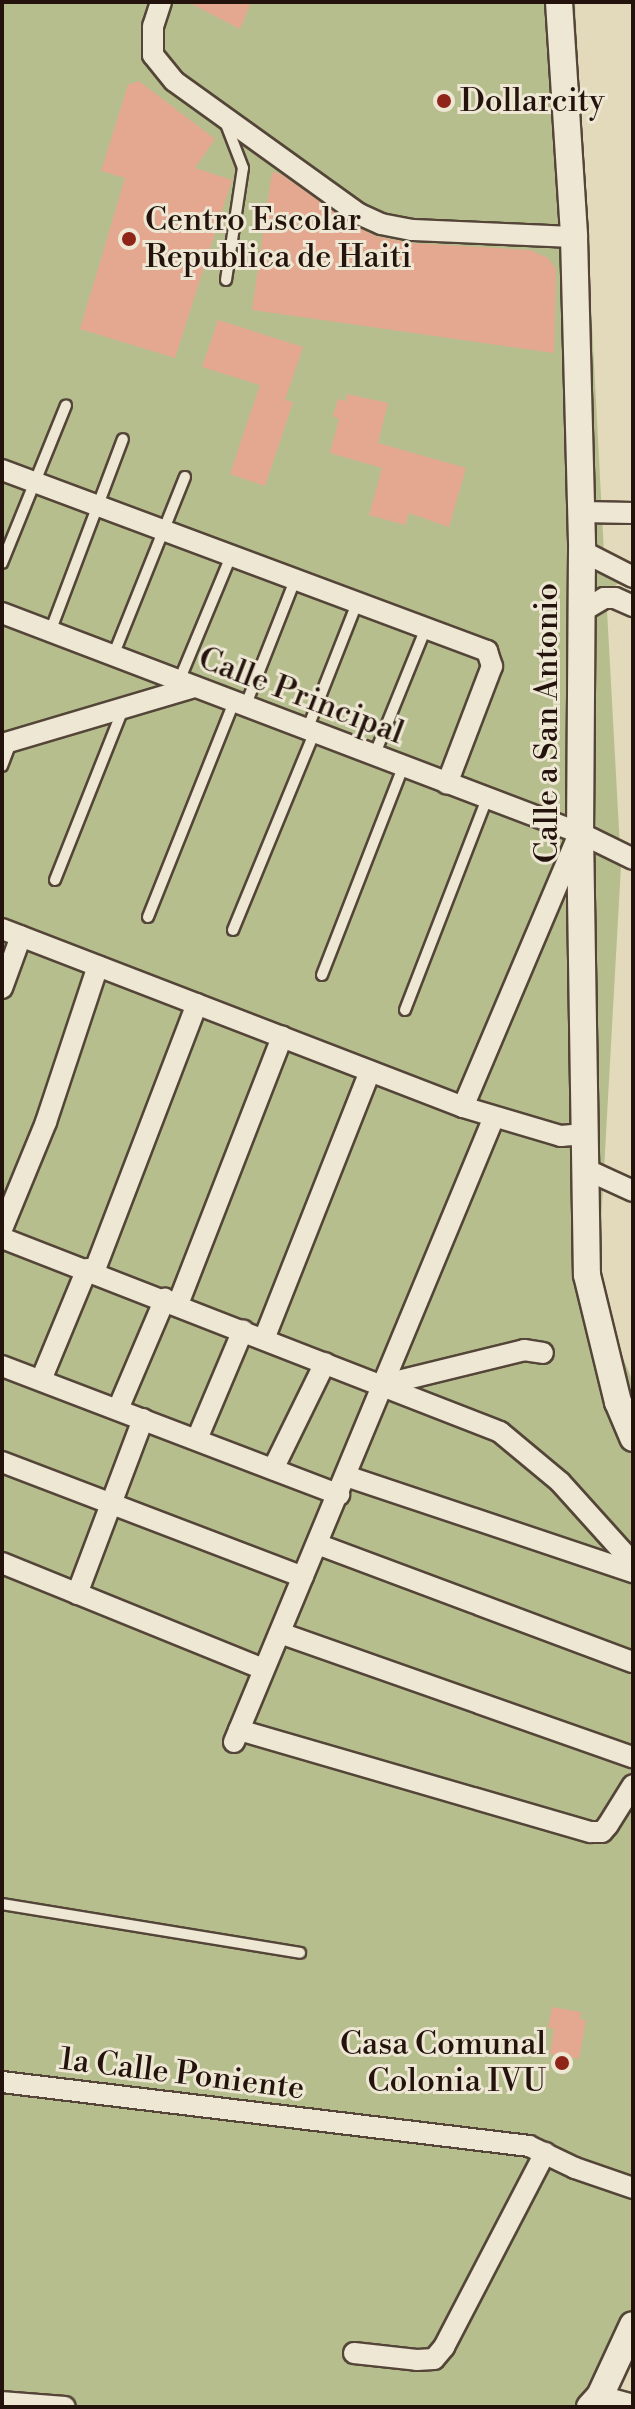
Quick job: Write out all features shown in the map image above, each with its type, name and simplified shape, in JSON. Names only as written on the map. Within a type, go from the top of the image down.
[{"type":"street","points":[[161,2],[153,26],[153,55],[174,81],[359,214],[381,224],[412,230],[574,237]]},
{"type":"street","name":"Calle a San Antonio","points":[[559,2],[574,237],[582,551],[580,833],[587,1275],[618,1402],[633,1438]]},
{"type":"street","points":[[2,470],[487,651],[492,658],[447,784]]},
{"type":"street","points":[[581,512],[633,513]]},
{"type":"street","points":[[582,551],[633,577]]},
{"type":"street","points":[[581,612],[604,598],[615,598],[633,606]]},
{"type":"street","name":"Calle Principal","points":[[2,613],[580,833],[633,859]]},
{"type":"street","points":[[7,742],[187,684]]},
{"type":"street","points":[[463,1107],[580,833]]},
{"type":"street","points":[[2,988],[12,932],[463,1107],[561,1136],[584,1134]]},
{"type":"street","points":[[2,1229],[46,1122],[98,966]]},
{"type":"street","points":[[41,1380],[91,1270],[197,1004]]},
{"type":"street","points":[[118,1409],[171,1302],[282,1037]]},
{"type":"street","points":[[264,1339],[370,1071]]},
{"type":"street","points":[[494,1117],[236,1736],[591,1832],[602,1832],[633,1785]]},
{"type":"street","points":[[585,1169],[633,1191]]},
{"type":"street","points":[[2,1238],[91,1270],[500,1432],[560,1482],[633,1563]]},
{"type":"street","points":[[197,1439],[243,1330]]},
{"type":"street","points":[[382,1385],[524,1350],[543,1353]]},
{"type":"street","points":[[273,1469],[325,1363]]},
{"type":"street","points":[[2,1366],[273,1469],[343,1485],[633,1572]]},
{"type":"street","points":[[77,1594],[143,1419]]},
{"type":"street","points":[[2,1462],[303,1577]]},
{"type":"street","points":[[317,1544],[633,1662]]},
{"type":"street","points":[[2,1563],[263,1669]]},
{"type":"street","points":[[280,1633],[633,1757]]},
{"type":"street","name":"1a Calle Poniente","points":[[2,2082],[529,2146],[633,2188]]},
{"type":"street","points":[[354,2353],[434,2359],[444,2347],[545,2153]]},
{"type":"street","points":[[633,2325],[595,2401],[633,2405]]},
{"type":"street","points":[[2,2402],[65,2407]]},
{"type":"lane","points":[[224,118],[243,168],[226,280]]},
{"type":"lane","points":[[2,563],[66,405]]},
{"type":"lane","points":[[50,632],[123,439]]},
{"type":"lane","points":[[113,656],[185,477]]},
{"type":"lane","points":[[187,684],[231,556]]},
{"type":"lane","points":[[148,917],[295,580]]},
{"type":"lane","points":[[233,930],[357,603]]},
{"type":"lane","points":[[374,756],[426,628]]},
{"type":"lane","points":[[55,880],[125,706]]},
{"type":"lane","points":[[2,766],[7,742]]},
{"type":"lane","points":[[322,975],[403,767]]},
{"type":"lane","points":[[405,1010],[487,799]]},
{"type":"lane","points":[[2,1904],[300,1953]]},
{"type":"green space","points":[[2,2],[575,2],[605,572],[619,583],[606,592],[621,866],[597,1295],[633,1382],[633,2340],[610,2407],[2,2407]]},
{"type":"building","points":[[188,2],[251,2],[240,29]]},
{"type":"building","points":[[139,81],[215,139],[195,168],[232,180],[175,358],[80,329],[125,178],[101,171],[128,85]]},
{"type":"building","points":[[272,172],[281,174],[352,225],[378,237],[411,243],[530,250],[548,258],[556,269],[554,353],[252,310]]},
{"type":"building","points":[[218,320],[303,347],[285,400],[293,402],[265,486],[230,474],[260,385],[202,367]]},
{"type":"building","points":[[347,394],[388,403],[378,443],[466,468],[449,527],[409,513],[405,525],[369,515],[382,468],[330,453],[339,419],[333,416],[338,399],[346,401]]},
{"type":"building","points":[[552,2007],[581,2012],[580,2019],[586,2020],[579,2059],[550,2054],[554,2029],[548,2028]]},
{"type":"place","name":"Dollarcity","points":[[444,101]]},
{"type":"place","name":"Centro Escolar Republica de Haiti","points":[[129,239]]},
{"type":"place","name":"Casa Comunal Colonia IVU","points":[[562,2063]]}]
